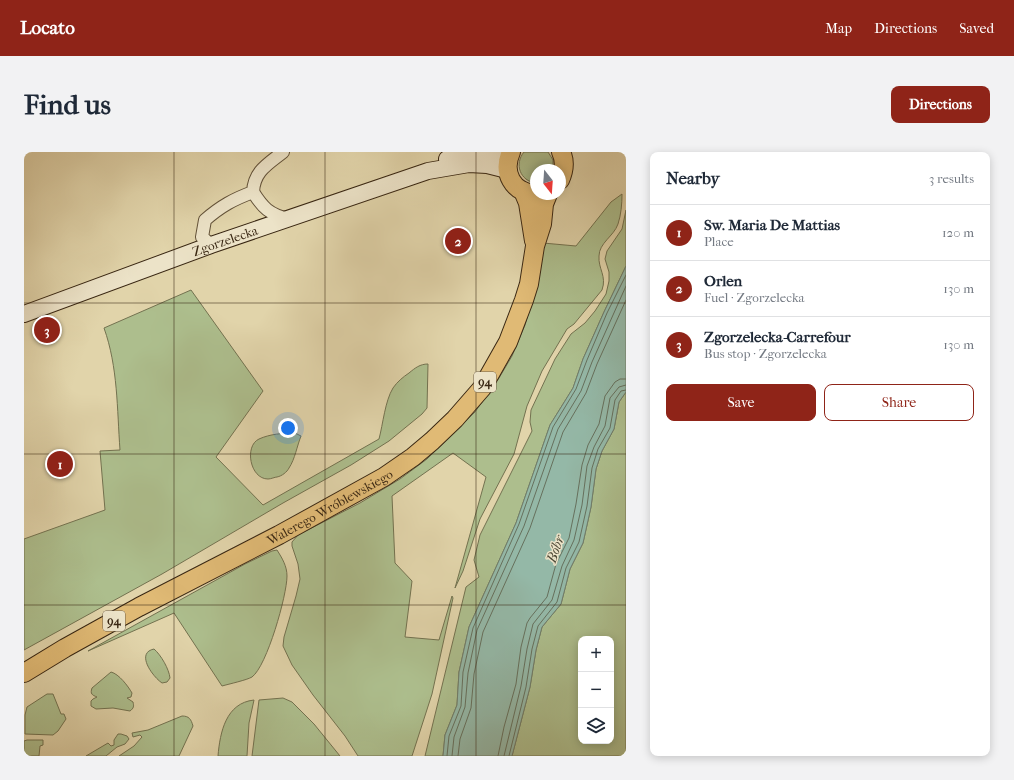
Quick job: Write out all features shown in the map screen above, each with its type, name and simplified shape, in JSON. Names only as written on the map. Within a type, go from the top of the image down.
[{"type":"main road","points":[[508,172],[508,160],[511,152]]},
{"type":"main road","points":[[562,153],[564,164]]},
{"type":"main road","name":"94","points":[[508,172],[515,185],[529,192]]},
{"type":"main road","name":"Walerego Wróblewskiego","points":[[529,192],[528,203],[535,246]]},
{"type":"main road","name":"Walerego Wróblewskiego","points":[[24,673],[65,648],[140,607],[384,477],[413,457],[437,437],[462,412],[482,388],[508,342],[524,300],[531,273],[535,246],[542,224],[546,200]]},
{"type":"street","points":[[283,152],[259,172],[254,183],[253,192],[266,210],[275,215],[288,219]]},
{"type":"street","name":"Zgorzelecka","points":[[428,171],[456,156],[477,152],[499,152]]},
{"type":"street","name":"Zgorzelecka","points":[[24,314],[212,245],[428,171],[462,165],[487,165],[503,169],[508,172]]},
{"type":"street","points":[[212,245],[202,237],[205,220],[219,208],[234,199],[253,192]]},
{"type":"shaded area","points":[[524,152],[548,152],[553,160],[553,164],[530,164],[530,182],[520,171],[519,162]]},
{"type":"shaded area","points":[[622,194],[618,224],[601,247],[600,251],[599,261],[604,281],[602,290],[574,324],[567,329],[542,371],[527,406],[514,454],[480,519],[463,571],[455,588],[486,477],[453,453],[392,496],[395,563],[412,581],[405,637],[439,640],[452,596],[453,598],[432,694],[412,756],[358,756],[345,736],[292,665],[283,646],[284,637],[300,579],[298,564],[292,542],[298,535],[360,503],[400,479],[427,459],[475,412],[499,378],[512,356],[525,325],[537,284],[543,243],[576,246],[611,202]]},
{"type":"shaded area","points":[[626,210],[626,266],[583,359],[573,388],[550,425],[516,523],[469,627],[459,672],[457,705],[445,735],[443,756],[425,756],[466,587],[479,577],[474,560],[480,535],[532,431],[530,422],[531,410],[555,359],[571,334],[585,323],[606,294],[609,281],[609,272],[605,259],[607,251],[622,229]]},
{"type":"shaded area","points":[[191,290],[263,391],[216,457],[263,505],[379,439],[386,406],[393,388],[400,380],[416,368],[428,364],[427,408],[422,414],[389,441],[351,465],[162,574],[24,650],[24,539],[105,510],[100,451],[120,450],[114,373],[109,343],[104,328]]},
{"type":"shaded area","points":[[626,392],[626,756],[512,756],[530,687],[536,650],[542,627],[561,604],[570,569],[583,543],[591,507],[596,469],[602,451],[614,429],[619,402]]},
{"type":"shaded area","points":[[295,433],[301,436],[293,461],[287,471],[281,476],[269,479],[262,478],[257,474],[251,462],[254,443],[259,439],[268,436]]},
{"type":"shaded area","points":[[277,550],[284,562],[287,572],[284,598],[270,645],[258,670],[252,677],[222,686],[174,613],[88,651],[245,564]]},
{"type":"shaded area","points":[[154,649],[162,658],[168,671],[170,678],[167,682],[162,683],[154,676],[146,660],[146,655],[149,651]]},
{"type":"shaded area","points":[[111,672],[126,684],[132,693],[131,697],[127,698],[133,702],[134,705],[130,711],[113,708],[96,709],[91,706],[91,701],[97,697],[92,694],[92,688]]},
{"type":"shaded area","points":[[47,694],[53,694],[61,714],[64,714],[66,719],[58,731],[53,735],[25,734],[25,715],[27,707]]},
{"type":"shaded area","points":[[283,698],[292,702],[314,724],[340,756],[252,756],[259,700]]},
{"type":"shaded area","points":[[254,700],[249,723],[247,756],[218,756],[226,720],[237,707],[244,702]]},
{"type":"shaded area","points":[[182,716],[189,718],[193,726],[179,756],[119,756],[134,746],[142,737],[140,735],[133,737],[132,733],[148,730]]},
{"type":"shaded area","points":[[118,734],[127,736],[129,739],[125,744],[117,747],[106,756],[86,756],[108,743],[111,746],[114,745],[114,740]]},
{"type":"shaded area","points":[[43,740],[43,745],[40,746],[39,756],[24,756],[24,741]]},
{"type":"water","name":"Bóbr","points":[[626,266],[626,392],[619,402],[614,429],[602,451],[596,469],[591,507],[583,543],[570,569],[561,604],[542,627],[536,650],[530,687],[512,756],[443,756],[445,735],[457,705],[459,672],[469,627],[516,523],[550,425],[573,388],[583,359]]},
{"type":"place","name":"Orlen","points":[[458,241]]},
{"type":"place","name":"Zgorzelecka-Carrefour","points":[[47,330]]},
{"type":"place","name":"Sw. Maria De Mattias","points":[[60,464]]}]
